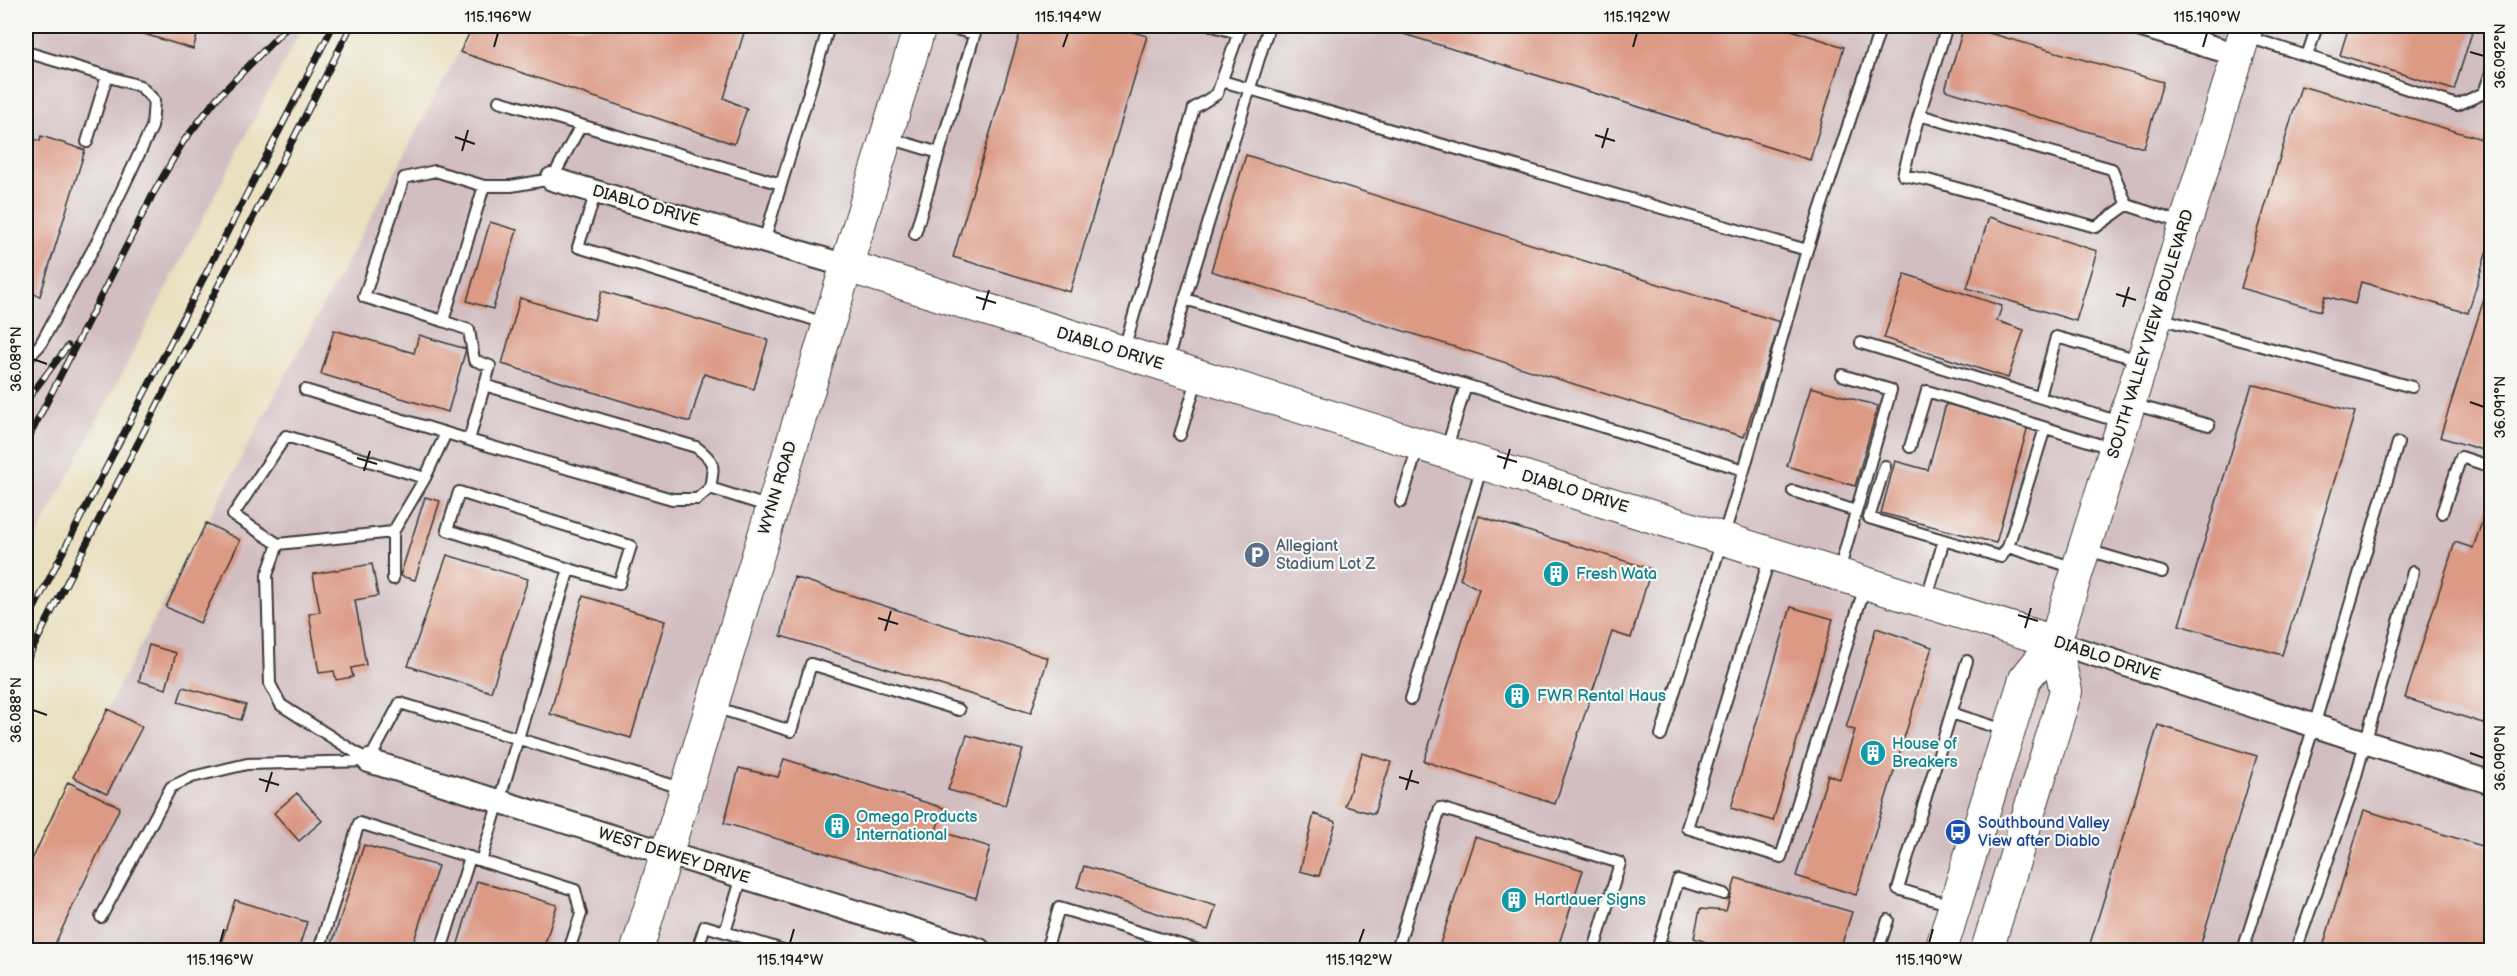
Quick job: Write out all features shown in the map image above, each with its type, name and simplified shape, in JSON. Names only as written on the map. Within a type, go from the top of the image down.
[{"type":"street","name":"WYNN ROAD","points":[[637,951],[920,26]]},
{"type":"street","points":[[2142,26],[2243,39]]},
{"type":"street","name":"SOUTH VALLEY VIEW BOULEVARD","points":[[1941,951],[2025,678],[2055,642],[2243,39]]},
{"type":"street","name":"DIABLO DRIVE","points":[[552,178],[847,266],[1123,354],[1926,601],[2492,783]]},
{"type":"street","name":"SOUTH VALLEY VIEW BOULEVARD","points":[[1987,951],[2066,691],[2055,642]]},
{"type":"street","name":"WEST DEWEY DRIVE","points":[[369,761],[742,877],[933,944],[979,951]]},
{"type":"lane","points":[[764,241],[829,26]]},
{"type":"lane","points":[[915,234],[976,30],[943,26]]},
{"type":"lane","points":[[1123,354],[1194,108],[1217,94],[1240,29],[1214,26]]},
{"type":"lane","points":[[1165,366],[1269,26]]},
{"type":"lane","points":[[1661,735],[1724,539],[1807,250],[1881,26]]},
{"type":"lane","points":[[1947,26],[1903,175],[2096,227],[2127,205]]},
{"type":"lane","points":[[2307,56],[2317,26]]},
{"type":"lane","points":[[2243,39],[2307,56],[2457,105],[2488,95],[2492,69]]},
{"type":"lane","points":[[26,52],[140,86],[154,100],[152,127],[97,242],[40,345],[26,360]]},
{"type":"lane","points":[[87,142],[107,76]]},
{"type":"lane","points":[[1222,81],[1807,250]]},
{"type":"lane","points":[[498,101],[782,184]]},
{"type":"lane","points":[[1919,115],[2112,169],[2127,205],[2185,224]]},
{"type":"lane","points":[[469,440],[490,366],[474,360],[470,330],[364,297],[404,178],[435,171],[484,186],[511,186],[552,178],[581,125]]},
{"type":"lane","points":[[886,137],[939,153]]},
{"type":"lane","points":[[443,321],[484,186]]},
{"type":"lane","points":[[596,192],[578,248],[828,324]]},
{"type":"lane","points":[[1185,299],[1744,470]]},
{"type":"lane","points":[[2156,317],[2412,387]]},
{"type":"lane","points":[[2040,398],[2056,337],[2142,361]]},
{"type":"lane","points":[[1861,343],[2040,398],[2122,426]]},
{"type":"lane","points":[[1771,553],[1687,828],[1781,857],[1852,579],[1856,511],[1891,390],[1842,375]]},
{"type":"lane","points":[[1180,435],[1198,376]]},
{"type":"lane","points":[[305,390],[672,499],[696,499],[710,488],[714,467],[709,457],[696,447],[484,385]]},
{"type":"lane","points":[[1401,502],[1466,385]]},
{"type":"lane","points":[[1910,447],[1927,391],[2045,428],[2209,425]]},
{"type":"lane","points":[[1885,466],[1869,518],[2001,557],[2008,547],[2045,428]]},
{"type":"lane","points":[[393,579],[393,532],[425,478],[446,433]]},
{"type":"lane","points":[[393,532],[278,544],[233,514],[286,436],[425,478]]},
{"type":"lane","points":[[2243,951],[2314,726],[2398,443]]},
{"type":"lane","points":[[2442,513],[2461,457],[2492,467]]},
{"type":"lane","points":[[1411,699],[1483,463]]},
{"type":"lane","points":[[710,488],[772,507]]},
{"type":"lane","points":[[1792,490],[1856,511]]},
{"type":"lane","points":[[459,492],[631,546],[619,584],[569,569],[447,530],[459,492]]},
{"type":"lane","points":[[1926,601],[1944,540]]},
{"type":"lane","points":[[278,544],[267,575],[270,684],[281,705],[369,761]]},
{"type":"lane","points":[[2008,547],[2162,572]]},
{"type":"lane","points":[[481,861],[569,569]]},
{"type":"lane","points":[[2296,951],[2350,797],[2413,572]]},
{"type":"lane","points":[[1954,906],[1898,889],[1967,661]]},
{"type":"lane","points":[[712,706],[791,731],[811,664],[959,710]]},
{"type":"lane","points":[[369,761],[400,703],[686,789]]},
{"type":"lane","points":[[1951,713],[2009,731]]},
{"type":"lane","points":[[101,917],[171,787],[192,777],[247,764],[369,761]]},
{"type":"lane","points":[[1397,951],[1440,808],[1620,863],[1594,951]]},
{"type":"lane","points":[[319,951],[359,823],[575,890],[581,914],[569,951]]},
{"type":"lane","points":[[441,951],[470,857]]},
{"type":"lane","points":[[725,932],[742,877]]},
{"type":"lane","points":[[1678,951],[1658,948],[1678,880],[1724,894]]},
{"type":"lane","points":[[1046,951],[1059,908],[1198,951]]},
{"type":"lane","points":[[1879,950],[1888,920]]},
{"type":"lane","points":[[697,951],[705,926],[783,951]]},
{"type":"shaded area","points":[[26,26],[303,26],[26,558]]},
{"type":"shaded area","points":[[473,26],[2491,26],[2491,950],[26,950],[26,872],[114,695]]},
{"type":"building","points":[[118,26],[200,26],[193,49]]},
{"type":"building","points":[[473,26],[746,26],[724,98],[747,109],[734,144],[460,52]]},
{"type":"building","points":[[1022,26],[1111,26],[1147,36],[1070,292],[953,257]]},
{"type":"building","points":[[1378,26],[1779,26],[1844,47],[1810,160]]},
{"type":"building","points":[[1964,26],[2163,82],[2144,148],[1945,90]]},
{"type":"building","points":[[2349,26],[2474,26],[2454,90],[2340,55]]},
{"type":"building","points":[[2301,86],[2492,142],[2492,234],[2468,313],[2361,282],[2355,304],[2325,296],[2321,311],[2241,288]]},
{"type":"building","points":[[41,136],[85,150],[40,296],[26,292],[26,137],[40,141]]},
{"type":"building","points":[[1246,155],[1780,322],[1744,437],[1211,271]]},
{"type":"building","points":[[1989,217],[2097,251],[2076,321],[1967,288]]},
{"type":"building","points":[[490,222],[517,230],[493,309],[467,301]]},
{"type":"building","points":[[1905,274],[2002,306],[1997,321],[2024,330],[2008,378],[1884,338]]},
{"type":"building","points":[[2492,277],[2492,453],[2440,437]]},
{"type":"building","points":[[602,291],[768,340],[754,389],[704,374],[690,422],[502,364],[520,298],[594,320]]},
{"type":"building","points":[[334,330],[414,353],[419,335],[466,349],[448,412],[321,374]]},
{"type":"building","points":[[2252,384],[2355,412],[2282,655],[2179,625]]},
{"type":"building","points":[[1811,387],[1878,406],[1855,486],[1787,466]]},
{"type":"building","points":[[1946,404],[2028,426],[1996,543],[1881,513],[1895,461],[1928,470]]},
{"type":"building","points":[[2492,493],[2492,726],[2405,698],[2455,542],[2473,548]]},
{"type":"building","points":[[425,497],[440,501],[415,580],[400,576]]},
{"type":"building","name":"FWR Rental Haus","points":[[1479,516],[1651,569],[1631,638],[1612,632],[1555,804],[1424,761],[1479,589],[1460,579]]},
{"type":"building","points":[[206,523],[240,540],[200,623],[166,607]]},
{"type":"building","points":[[447,555],[528,579],[491,692],[408,666]]},
{"type":"building","points":[[372,564],[378,596],[355,600],[366,665],[351,668],[353,677],[336,680],[334,671],[319,673],[309,614],[320,612],[313,574]]},
{"type":"building","points":[[794,577],[1048,658],[1031,713],[781,636]]},
{"type":"building","points":[[583,596],[665,621],[631,738],[550,714]]},
{"type":"building","points":[[1791,607],[1833,619],[1773,821],[1731,808]]},
{"type":"building","name":"House of Breakers","points":[[1876,628],[1932,647],[1856,895],[1796,876],[1828,775],[1840,779],[1855,730],[1846,728]]},
{"type":"building","points":[[149,645],[176,653],[166,689],[139,681]]},
{"type":"building","points":[[183,687],[246,705],[241,720],[178,702]]},
{"type":"building","points":[[108,709],[142,727],[107,794],[73,777]]},
{"type":"building","points":[[2158,725],[2257,756],[2199,950],[2088,950]]},
{"type":"building","points":[[967,735],[1023,750],[1005,805],[948,790]]},
{"type":"building","points":[[1362,753],[1391,762],[1374,814],[1345,806]]},
{"type":"building","name":"Omega Products International","points":[[784,759],[944,808],[936,830],[990,847],[976,898],[724,823],[739,768],[778,777]]},
{"type":"building","points":[[68,782],[120,807],[52,950],[26,950],[26,873]]},
{"type":"building","points":[[297,793],[322,821],[299,841],[274,813]]},
{"type":"building","points":[[2364,810],[2492,849],[2492,950],[2322,950]]},
{"type":"building","points":[[1314,814],[1336,822],[1319,876],[1300,871]]},
{"type":"building","name":"Hartlauer Signs","points":[[1475,837],[1583,870],[1557,950],[1438,950]]},
{"type":"building","points":[[364,845],[438,866],[411,950],[330,950]]},
{"type":"building","points":[[1084,866],[1216,906],[1208,930],[1077,887]]},
{"type":"building","points":[[1736,878],[1852,912],[1840,950],[1710,950],[1712,944],[1694,938],[1700,909],[1726,911]]},
{"type":"building","points":[[477,881],[557,905],[543,950],[456,950]]},
{"type":"building","points":[[235,900],[307,922],[298,950],[219,950]]},
{"type":"railway","points":[[26,443],[153,194],[183,142],[217,98],[288,26]]},
{"type":"railway","points":[[26,624],[333,26]]},
{"type":"railway","points":[[26,662],[351,26]]},
{"type":"railway","points":[[26,401],[68,346]]},
{"type":"place","name":"Allegiant Stadium Lot Z","points":[[1257,555]]},
{"type":"place","name":"Fresh Wata","points":[[1556,574]]},
{"type":"place","name":"FWR Rental Haus","points":[[1517,696]]},
{"type":"place","name":"House of Breakers","points":[[1873,753]]},
{"type":"place","name":"Omega Products International","points":[[837,826]]},
{"type":"place","name":"Southbound Valley View after Diablo","points":[[1958,832]]},
{"type":"place","name":"Hartlauer Signs","points":[[1514,900]]}]
